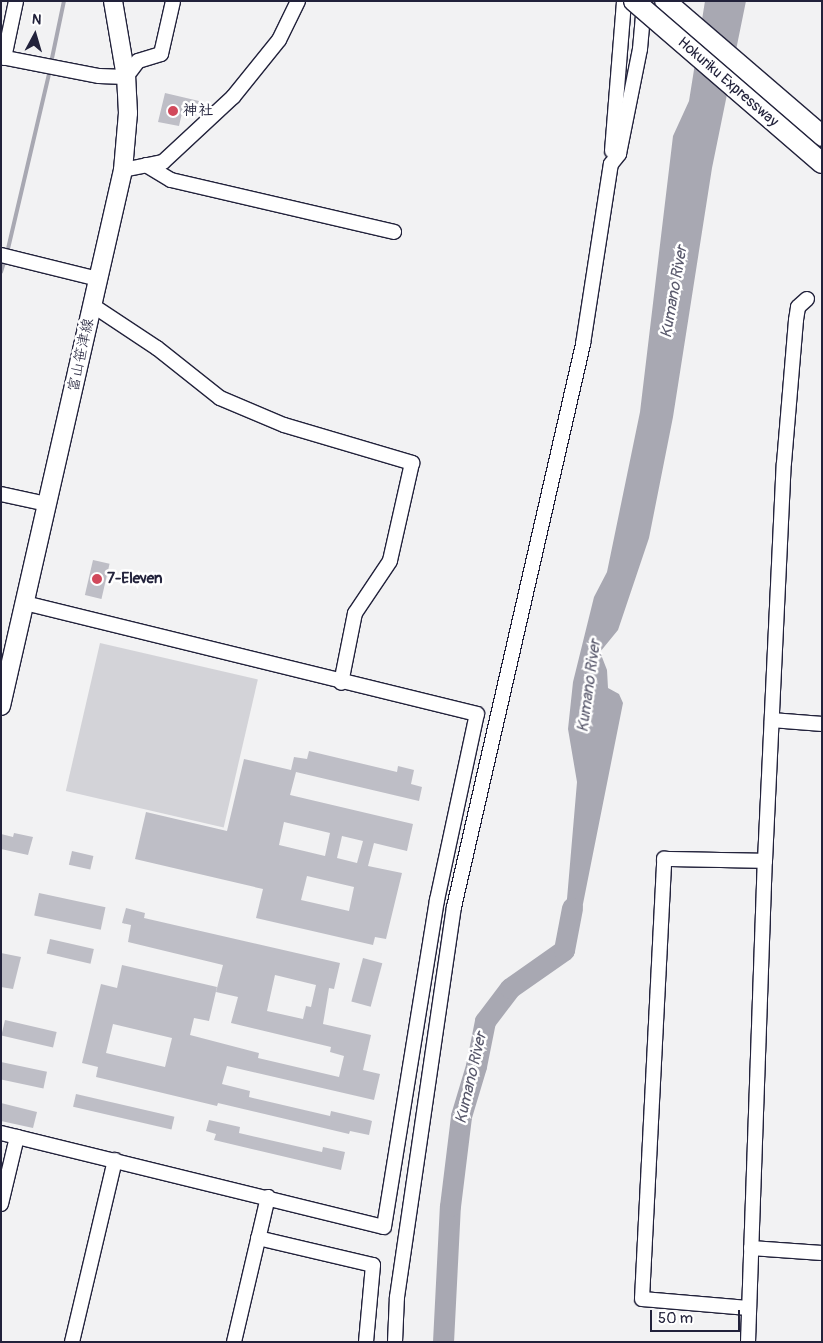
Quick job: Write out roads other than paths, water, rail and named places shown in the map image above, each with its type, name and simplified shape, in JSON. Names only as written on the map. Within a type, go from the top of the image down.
[{"type":"highway","name":"Hokuriku Expressway","points":[[634,1],[822,163]]},
{"type":"highway","name":"Hokuriku Expressway","points":[[665,1],[822,136]]},
{"type":"main road","name":"富山笹津線","points":[[1,706],[123,170],[128,113],[126,77],[113,1]]},
{"type":"street","points":[[16,1],[2,57],[99,76],[126,77],[138,61],[161,54],[173,1]]},
{"type":"street","points":[[123,170],[164,162],[233,97],[279,40],[298,1]]},
{"type":"street","points":[[395,1342],[397,1297],[454,907],[584,344],[610,164],[624,1]]},
{"type":"street","points":[[610,164],[619,154],[623,135],[640,48],[644,1]]},
{"type":"street","points":[[146,165],[171,180],[394,232]]},
{"type":"street","points":[[1,255],[98,279]]},
{"type":"street","points":[[748,1342],[764,861],[793,342],[798,307],[807,299]]},
{"type":"street","points":[[92,305],[158,348],[220,398],[284,426],[412,463],[390,560],[355,613],[341,683]]},
{"type":"street","points":[[1,494],[47,504]]},
{"type":"street","points":[[1,1133],[384,1226],[437,900],[478,714],[341,683],[24,603]]},
{"type":"street","points":[[772,720],[822,724]]},
{"type":"street","points":[[748,1308],[642,1299],[664,860],[764,861]]},
{"type":"street","points":[[1,1204],[16,1137]]},
{"type":"street","points":[[72,1342],[115,1160]]},
{"type":"street","points":[[234,1342],[268,1197]]},
{"type":"street","points":[[258,1238],[373,1265],[366,1342]]},
{"type":"street","points":[[751,1248],[822,1253]]},
{"type":"water","points":[[705,1],[746,1],[712,168],[673,417],[649,538],[618,630],[600,652],[607,670],[608,688],[619,694],[623,703],[575,944],[564,934],[577,782],[568,729],[573,682],[594,597],[607,572],[640,412],[673,136],[689,101]]},
{"type":"waterway","points":[[51,63],[64,1]]},
{"type":"waterway","points":[[7,253],[50,70]]},
{"type":"waterway","points":[[1,272],[5,259]]},
{"type":"waterway","name":"Kumano River","points":[[443,1342],[450,1206],[461,1116],[476,1066],[485,1021],[510,988],[564,950],[572,908]]},
{"type":"place","name":"神社","points":[[173,111]]},
{"type":"place","name":"7-Eleven","points":[[97,579]]}]
